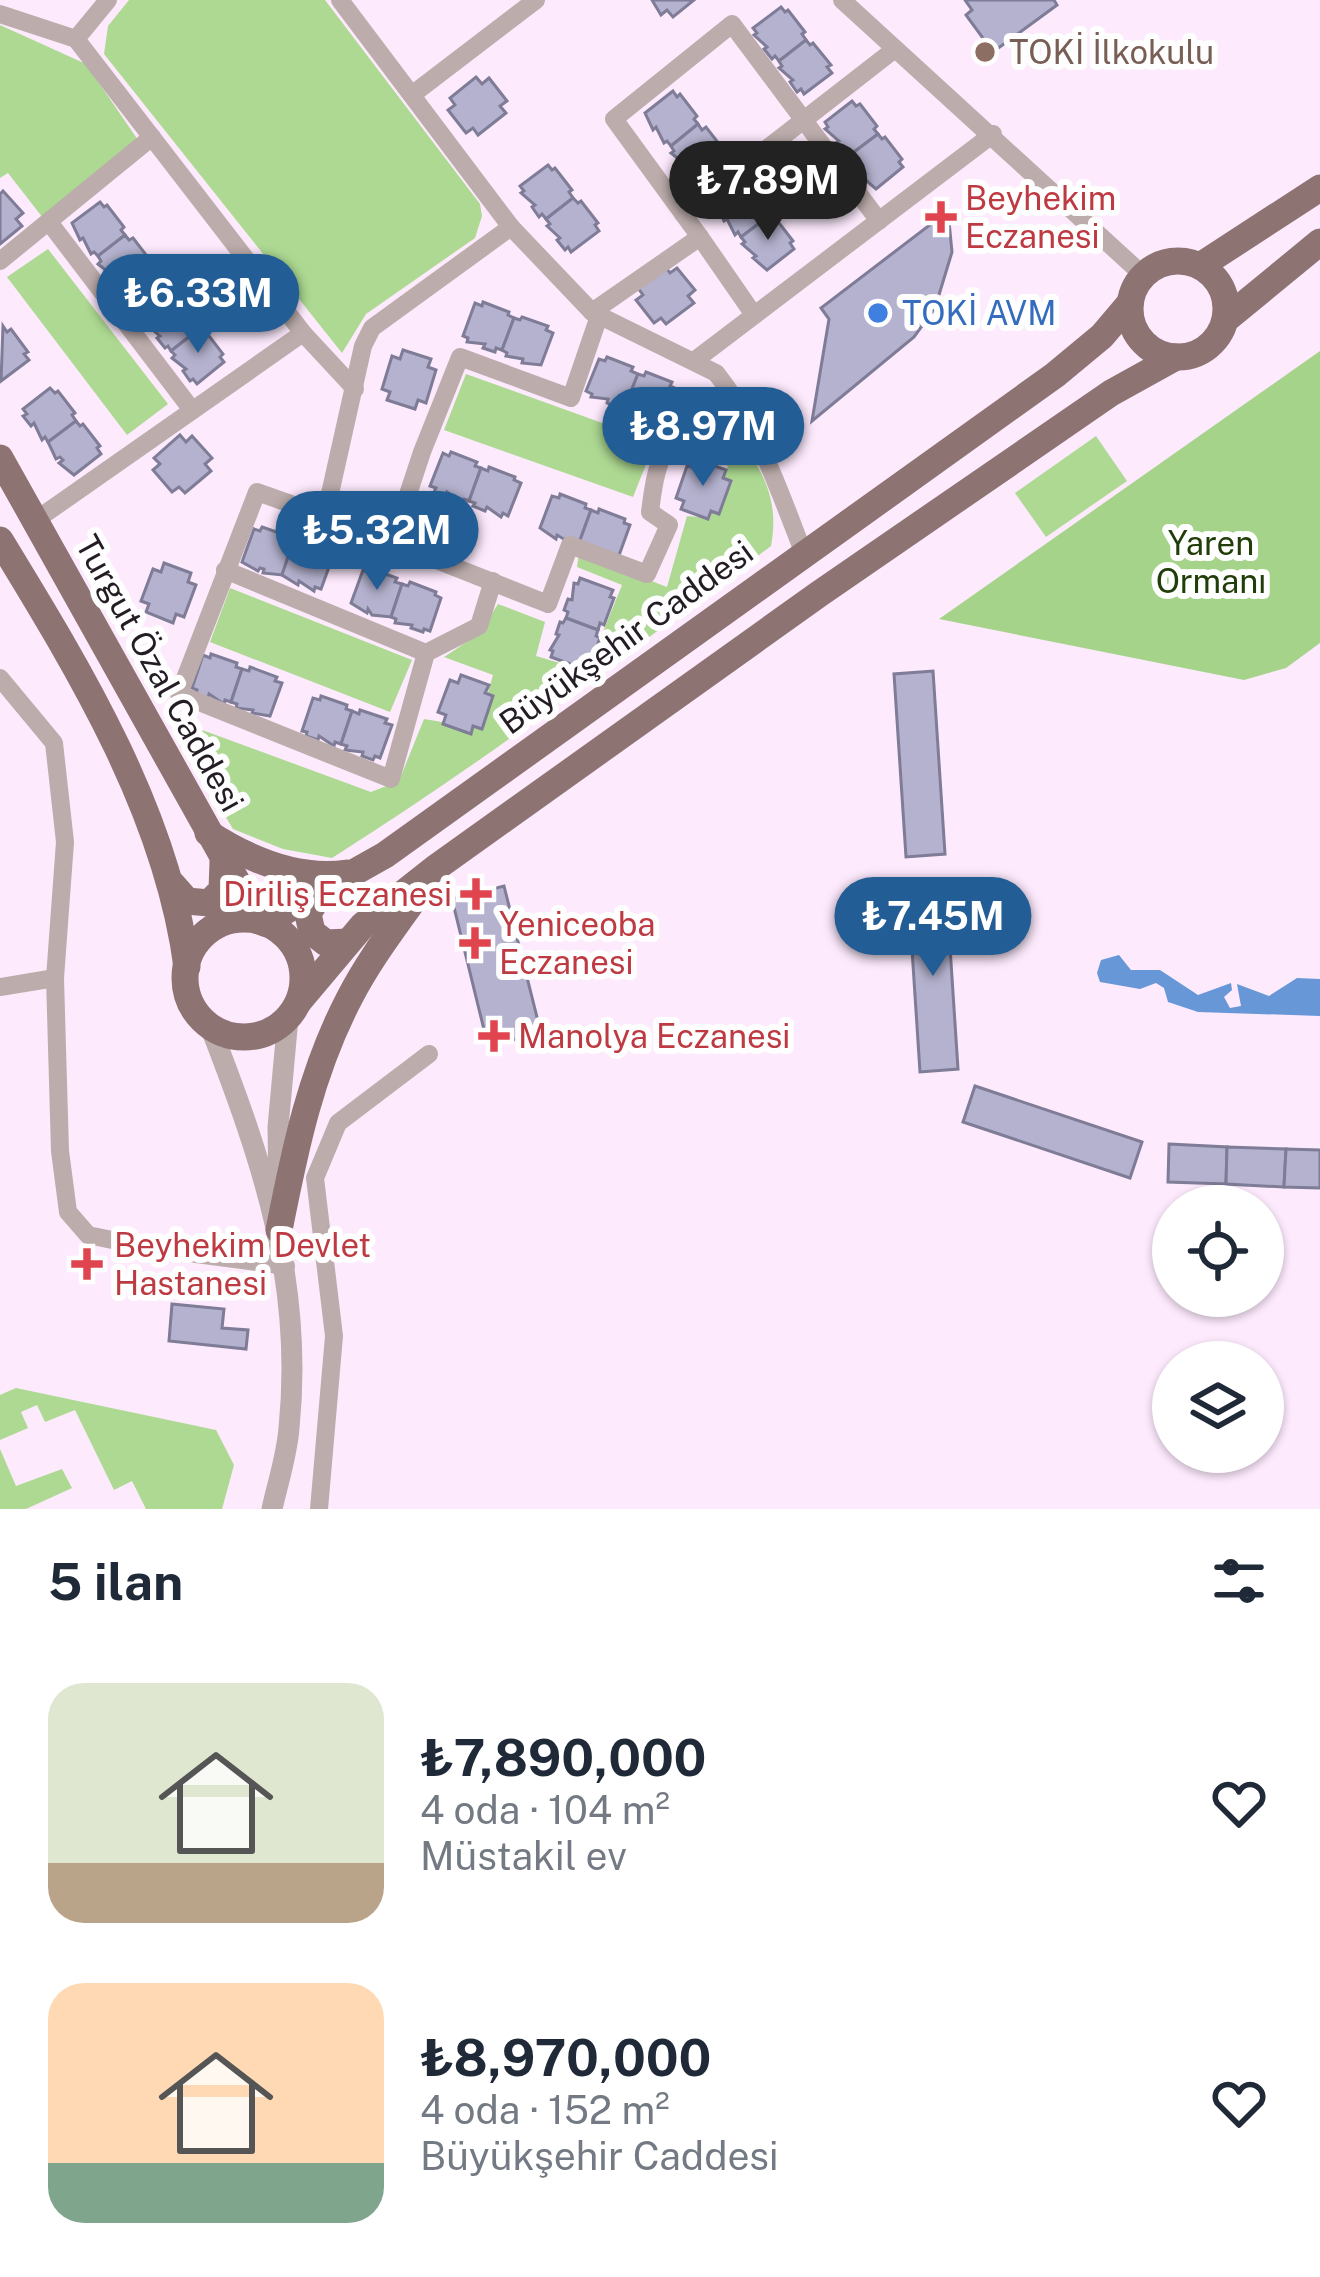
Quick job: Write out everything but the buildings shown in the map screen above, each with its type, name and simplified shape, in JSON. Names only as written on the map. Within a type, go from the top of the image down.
[{"type":"main road","points":[[1200,266],[1320,188]]},
{"type":"main road","points":[[0,540],[126,767],[170,880],[188,995],[210,1026],[246,1037],[273,1030],[348,942],[434,869],[1112,393],[1176,357],[1207,347],[1225,320],[1320,242]]},
{"type":"main road","points":[[1176,357],[1146,345],[1136,332],[1130,303],[1144,276],[1170,262],[1200,266],[1221,288],[1225,320]]},
{"type":"main road","name":"Büyükşehir Caddesi","points":[[261,922],[357,872],[1055,376],[1102,336],[1130,303]]},
{"type":"main road","name":"Turgut Özal Caddesi","points":[[0,458],[206,832],[261,922]]},
{"type":"main road","points":[[206,832],[239,852],[291,870],[320,875],[357,872]]},
{"type":"main road","points":[[170,880],[187,901],[209,903],[223,890],[223,862]]},
{"type":"main road","points":[[279,1230],[307,1100],[324,1052],[366,968],[434,869]]},
{"type":"main road","points":[[320,893],[308,914],[312,932],[326,943],[348,942]]},
{"type":"main road","points":[[187,967],[199,941],[213,928],[230,921],[261,922],[285,936],[297,952],[303,971],[293,1009]]},
{"type":"street","points":[[76,39],[108,0]]},
{"type":"street","points":[[340,0],[511,227],[596,314],[716,374],[772,473],[804,554]]},
{"type":"street","points":[[412,94],[536,0]]},
{"type":"street","points":[[842,0],[1144,276]]},
{"type":"street","points":[[0,14],[76,39],[303,333],[355,389]]},
{"type":"street","points":[[754,315],[614,119],[732,24],[879,221]]},
{"type":"street","points":[[682,214],[895,49]]},
{"type":"street","points":[[694,361],[992,134]]},
{"type":"street","points":[[0,261],[152,137]]},
{"type":"street","points":[[49,222],[191,410]]},
{"type":"street","points":[[325,516],[363,346],[372,328],[511,227]]},
{"type":"street","points":[[392,542],[460,357],[571,398],[596,314],[700,237]]},
{"type":"street","points":[[36,520],[303,333]]},
{"type":"street","points":[[493,581],[479,626],[426,653],[391,778],[179,694],[257,492],[325,516],[493,581],[548,604],[570,545],[647,574],[669,525],[650,512],[657,458],[668,444],[740,412]]},
{"type":"street","points":[[225,570],[426,653]]},
{"type":"street","points":[[0,678],[54,743],[65,842],[56,978],[59,1128],[68,1212],[88,1235],[286,1266]]},
{"type":"street","points":[[0,987],[56,978]]},
{"type":"street","points":[[279,1230],[278,1127],[293,1009]]},
{"type":"street","points":[[210,1026],[245,1113],[286,1266],[292,1336],[289,1430],[272,1509]]},
{"type":"street","points":[[319,1509],[334,1336],[315,1178],[338,1123],[429,1054]]},
{"type":"green space","points":[[129,0],[325,0],[480,204],[482,216],[475,238],[366,314],[342,353],[104,54],[108,26]]},
{"type":"green space","points":[[0,25],[86,64],[138,140],[43,218],[8,173],[0,178]]},
{"type":"green space","points":[[48,249],[168,404],[127,435],[7,277]]},
{"type":"green space","name":"Yaren Ormanı","points":[[1320,351],[1320,643],[1286,668],[1244,680],[939,619]]},
{"type":"green space","points":[[466,374],[655,442],[633,497],[444,430]]},
{"type":"green space","points":[[732,422],[770,495],[771,546],[500,746],[332,858],[283,849],[233,829],[184,747],[194,727],[371,792],[399,781],[424,719],[478,728],[493,675],[444,657],[479,634],[498,604],[545,622],[536,656],[587,671],[622,585],[577,567],[579,553],[667,587],[687,516],[710,518],[728,466],[686,446]]},
{"type":"green space","points":[[1096,436],[1127,481],[1046,537],[1015,493]]},
{"type":"green space","points":[[230,588],[412,660],[390,712],[210,642]]},
{"type":"green space","points":[[16,1388],[216,1430],[234,1465],[222,1509],[146,1509],[132,1481],[114,1490],[75,1410],[45,1422],[37,1405],[21,1412],[28,1428],[0,1440],[0,1395]]},
{"type":"green space","points":[[0,1449],[16,1486],[62,1469],[72,1488],[26,1509],[0,1509]]},
{"type":"water","points":[[1119,955],[1131,970],[1160,970],[1198,995],[1231,983],[1232,990],[1224,997],[1230,1008],[1241,1006],[1237,984],[1269,996],[1297,978],[1320,979],[1320,1016],[1198,1012],[1168,1002],[1164,988],[1156,983],[1140,989],[1100,982],[1101,960]]},
{"type":"place","name":"TOKİ İlkokulu","points":[[985,52]]},
{"type":"place","name":"Beyhekim Eczanesi","points":[[941,217]]},
{"type":"place","name":"TOKİ AVM","points":[[878,313]]},
{"type":"place","name":"Diriliş Eczanesi","points":[[476,894]]},
{"type":"place","name":"Yeniceoba Eczanesi","points":[[475,943]]},
{"type":"place","name":"Manolya Eczanesi","points":[[494,1036]]},
{"type":"place","name":"Beyhekim Devlet Hastanesi","points":[[87,1264]]}]
